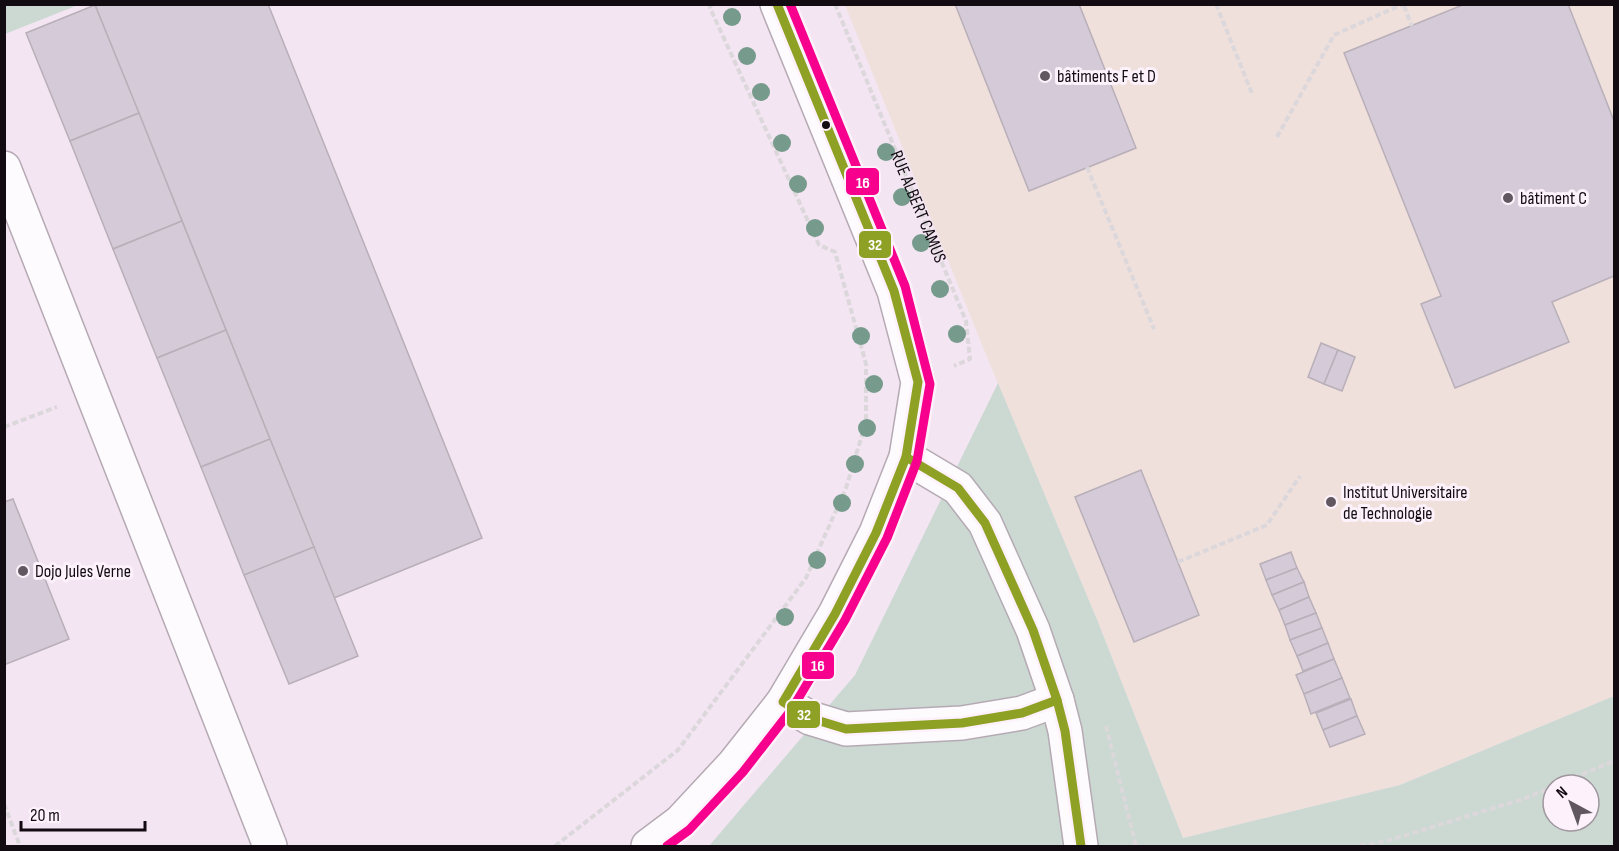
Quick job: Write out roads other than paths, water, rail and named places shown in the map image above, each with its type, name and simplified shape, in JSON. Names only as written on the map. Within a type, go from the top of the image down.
[{"type":"street","points":[[648,846],[687,814],[734,764],[783,702],[836,614],[876,532],[906,457],[918,381],[894,291],[777,4]]},
{"type":"street","points":[[4,168],[270,846]]},
{"type":"street","points":[[906,457],[958,488],[985,523],[1033,630],[1057,700],[1065,732],[1081,846]]},
{"type":"street","points":[[783,702],[810,718],[846,729],[962,723],[1022,713],[1057,700]]},
{"type":"place","name":"bâtiments F et D","points":[[1045,76]]},
{"type":"place","name":"bâtiment C","points":[[1508,198]]},
{"type":"place","name":"Institut Universitaire de Technologie","points":[[1331,502]]},
{"type":"place","name":"Dojo Jules Verne","points":[[23,571]]}]
